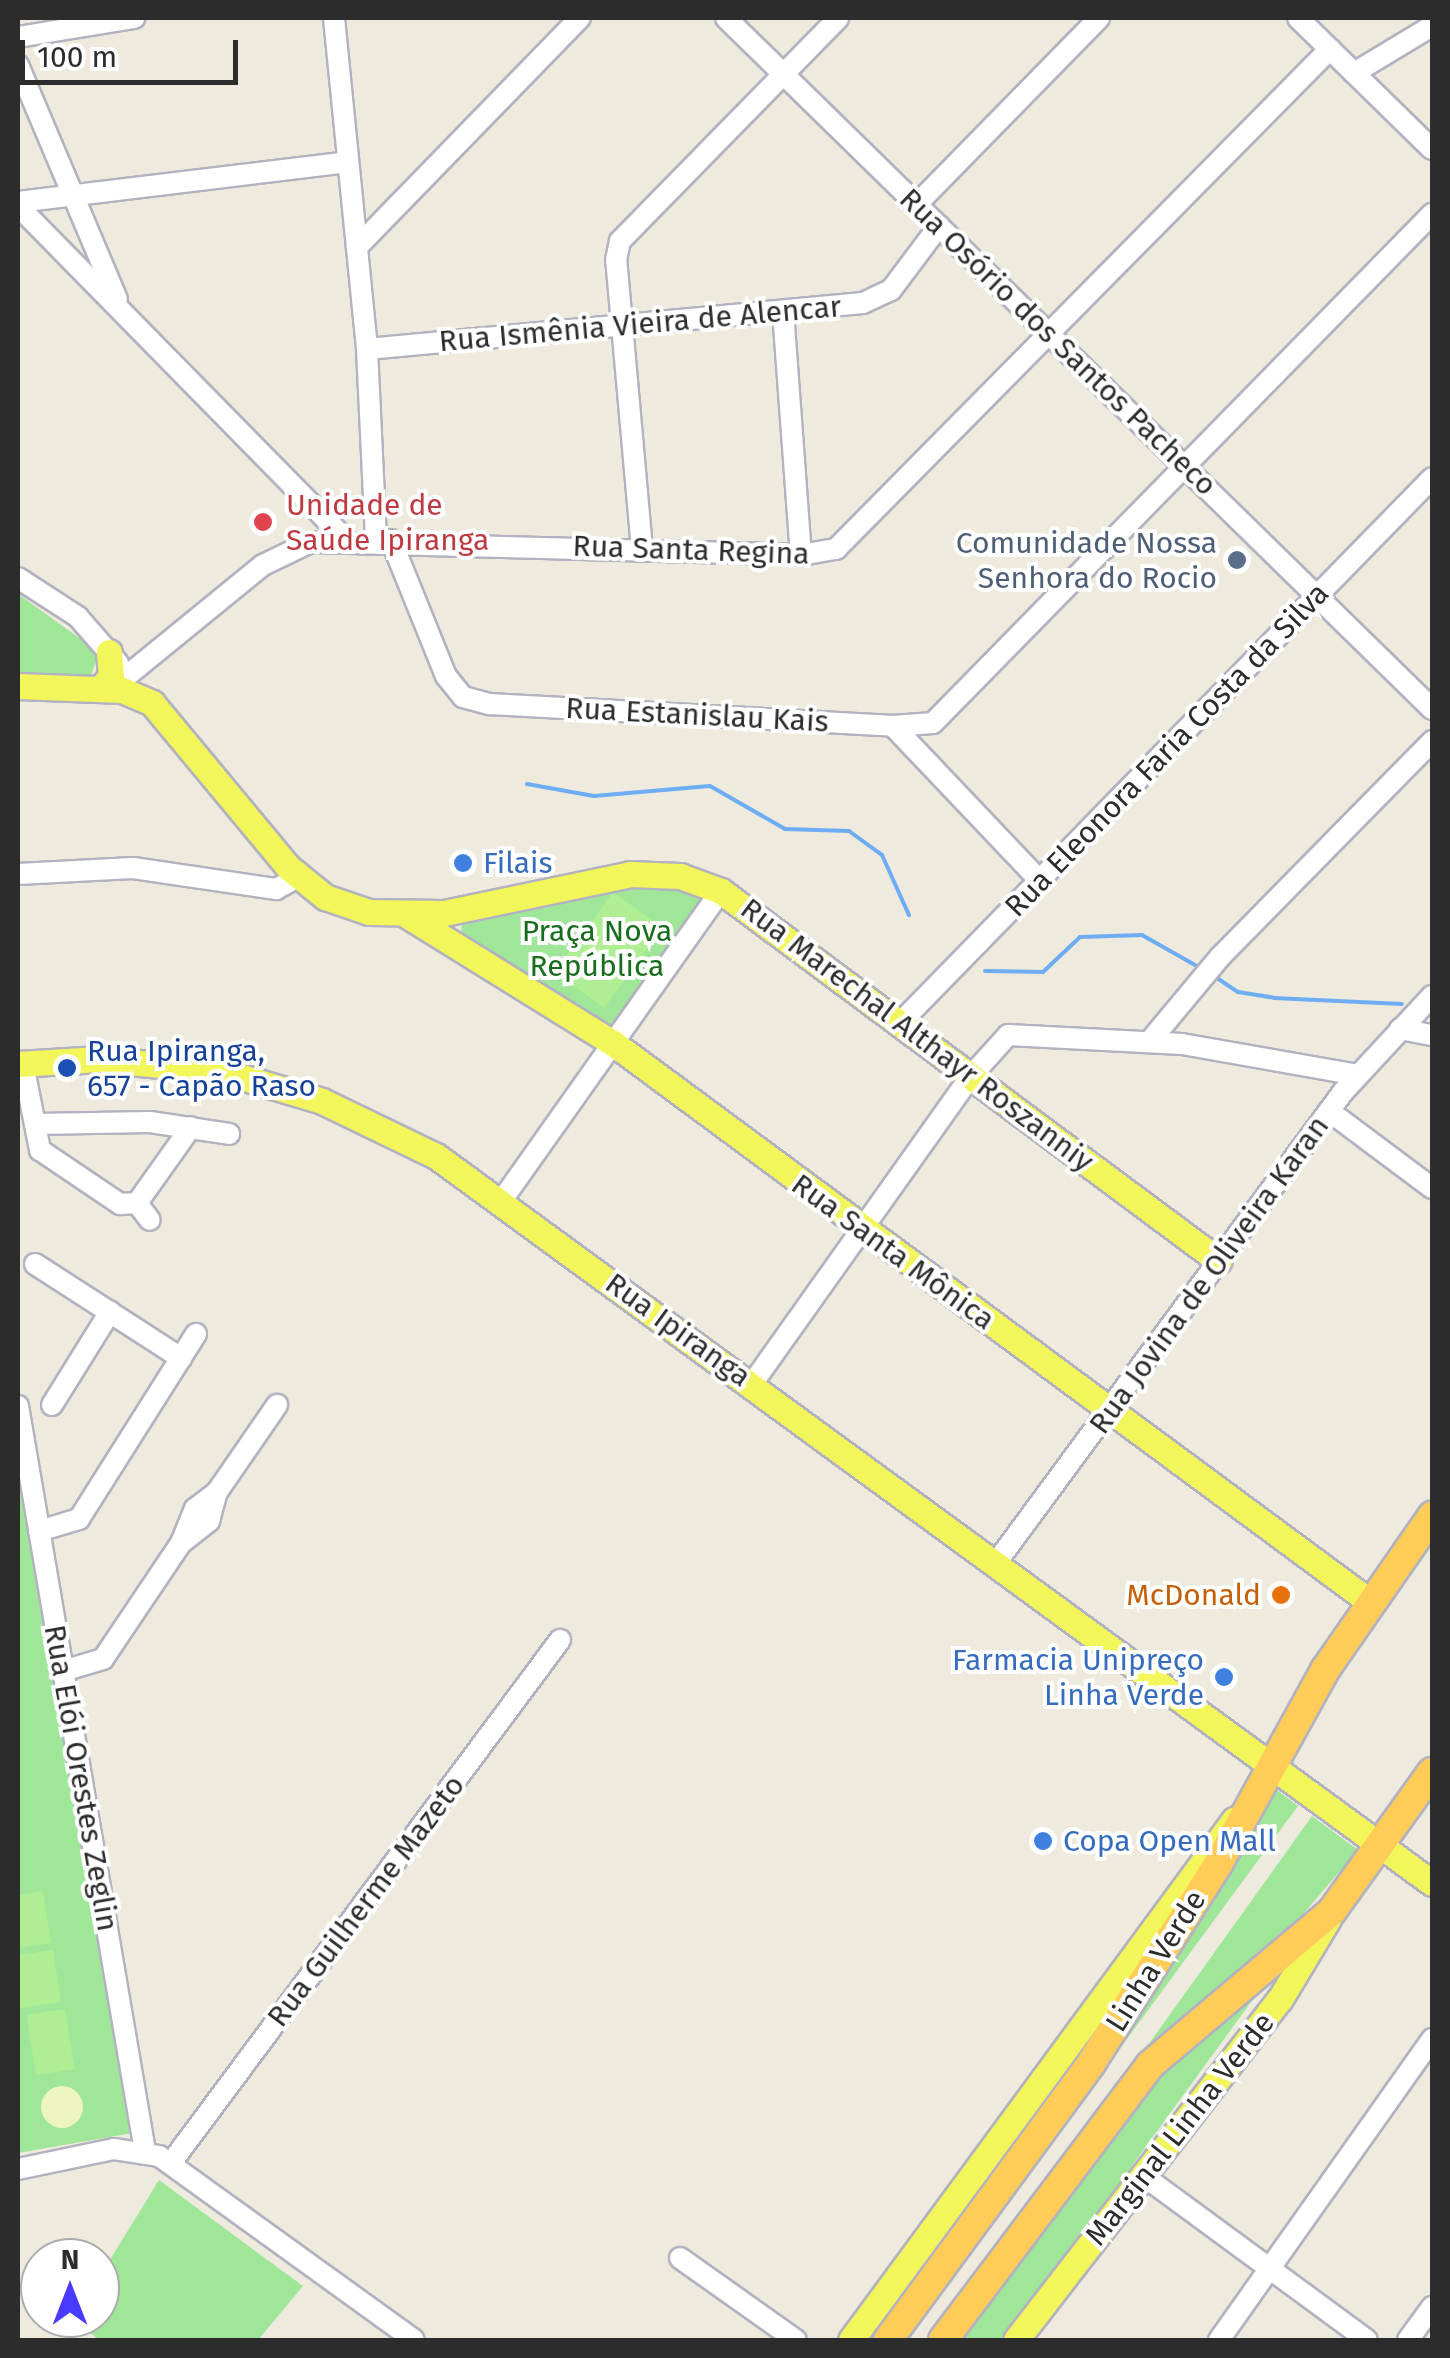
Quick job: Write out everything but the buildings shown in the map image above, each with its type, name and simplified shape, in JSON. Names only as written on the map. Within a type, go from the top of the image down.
[{"type":"highway","name":"Linha Verde","points":[[888,2340],[1092,2062],[1370,1602],[1432,1516]]},
{"type":"highway","name":"Linha Verde","points":[[943,2340],[1150,2065],[1332,1911],[1432,1772]]},
{"type":"main road","points":[[100,689],[111,676],[110,652]]},
{"type":"main road","points":[[18,686],[122,690],[152,704]]},
{"type":"main road","name":"Rua Marechal Althayr Roszanniy","points":[[152,704],[289,869],[343,905],[408,916],[630,874],[680,876],[721,891],[1219,1261]]},
{"type":"main road","name":"Rua Santa Mônica","points":[[408,916],[613,1043],[1370,1602]]},
{"type":"main road","name":"Rua Ipiranga","points":[[20,1064],[139,1061],[260,1081],[406,1139],[502,1200],[1432,1883]]},
{"type":"main road","points":[[851,2340],[1074,2030],[1256,1793]]},
{"type":"main road","name":"Marginal Linha Verde","points":[[1016,2340],[1280,1999],[1332,1911]]},
{"type":"street","points":[[18,37],[134,18]]},
{"type":"street","name":"Rua Estanislau Kais","points":[[334,18],[384,540],[446,676],[475,701],[893,726],[932,724],[1432,214]]},
{"type":"street","points":[[357,246],[580,18]]},
{"type":"street","name":"Rua Osório dos Santos Pacheco","points":[[726,18],[1432,710]]},
{"type":"street","points":[[642,549],[616,260],[624,235],[838,18]]},
{"type":"street","points":[[916,204],[1099,18]]},
{"type":"street","points":[[1298,18],[1432,149]]},
{"type":"street","points":[[1354,73],[1432,26]]},
{"type":"street","name":"Rua Santa Regina","points":[[128,675],[277,556],[344,538],[801,555],[836,549],[1330,49]]},
{"type":"street","points":[[18,66],[122,310]]},
{"type":"street","points":[[18,204],[348,162]]},
{"type":"street","points":[[18,204],[344,538]]},
{"type":"street","name":"Rua Ismênia Vieira de Alencar","points":[[367,349],[783,311],[878,298],[903,278],[939,226]]},
{"type":"street","points":[[783,311],[801,555]]},
{"type":"street","name":"Rua Eleonora Faria Costa da Silva","points":[[901,1022],[1432,478]]},
{"type":"street","name":"Rua Marechal Althayr Roszanniy","points":[[18,578],[62,603],[110,652],[152,704]]},
{"type":"street","points":[[893,726],[1040,880]]},
{"type":"street","points":[[1150,1041],[1220,957],[1432,741]]},
{"type":"street","points":[[18,874],[146,869],[271,888],[286,885],[289,869]]},
{"type":"street","points":[[502,1200],[721,891]]},
{"type":"street","name":"Rua Jovina de Oliveira Karan","points":[[996,1563],[1329,1111],[1358,1074],[1432,996]]},
{"type":"street","points":[[1400,1030],[1432,1035]]},
{"type":"street","points":[[752,1384],[1000,1040],[1020,1032],[1150,1041],[1358,1074]]},
{"type":"street","points":[[20,1064],[40,1150],[110,1200],[137,1203],[150,1220]]},
{"type":"street","points":[[1329,1111],[1432,1188]]},
{"type":"street","points":[[34,1124],[118,1120],[229,1134]]},
{"type":"street","points":[[137,1203],[191,1127]]},
{"type":"street","points":[[35,1264],[181,1358]]},
{"type":"street","points":[[52,1405],[110,1312]]},
{"type":"street","points":[[39,1531],[80,1519],[196,1334]]},
{"type":"street","points":[[63,1671],[100,1663],[181,1544],[195,1509],[218,1492],[277,1404]]},
{"type":"street","name":"Rua Elói Orestes Zeglin","points":[[18,1406],[145,2150]]},
{"type":"street","name":"Rua Guilherme Mazeto","points":[[171,2163],[560,1640]]},
{"type":"street","points":[[1220,2340],[1432,2040]]},
{"type":"street","points":[[18,2169],[114,2149],[145,2150],[171,2163],[414,2340]]},
{"type":"street","points":[[1144,2177],[1367,2340]]},
{"type":"street","points":[[680,2258],[796,2340]]},
{"type":"street","points":[[1408,2340],[1432,2307]]},
{"type":"green space","points":[[18,594],[89,645],[97,657],[91,676],[18,679]]},
{"type":"green space","name":"Praça Nova República","points":[[628,881],[697,891],[701,906],[611,1029],[461,936],[462,920]]},
{"type":"green space","points":[[613,892],[662,928],[604,1008],[555,972]]},
{"type":"green space","points":[[18,1458],[133,2133],[18,2153]]},
{"type":"green space","points":[[1272,1786],[1298,1806],[1096,2081],[1092,2078]]},
{"type":"green space","points":[[1312,1816],[1358,1850],[1280,1941],[1113,2094]]},
{"type":"green space","points":[[43,1891],[51,1943],[18,1948],[18,1895]]},
{"type":"green space","points":[[53,1950],[61,2002],[18,2008],[18,1955]]},
{"type":"green space","points":[[1259,1991],[1005,2340],[960,2340],[1154,2078]]},
{"type":"green space","points":[[65,2009],[75,2069],[36,2075],[26,2015]]},
{"type":"green space","points":[[159,2180],[303,2286],[258,2340],[99,2340],[97,2338],[120,2338],[120,2243]]},
{"type":"sand","points":[[62,2086],[77,2092],[83,2107],[77,2122],[62,2128],[47,2122],[41,2107],[47,2092]]},
{"type":"waterway","points":[[527,784],[594,796],[710,786],[785,829],[849,831],[882,855],[909,915]]},
{"type":"waterway","points":[[985,971],[1043,972],[1080,937],[1142,935],[1202,969]]},
{"type":"waterway","points":[[1214,976],[1238,992],[1274,998],[1402,1004]]},
{"type":"place","name":"Unidade de Saúde Ipiranga","points":[[263,522]]},
{"type":"place","name":"Comunidade Nossa Senhora do Rocio","points":[[1237,560]]},
{"type":"place","name":"Filais","points":[[463,863]]},
{"type":"place","name":"Rua Ipiranga, 657 - Capão Raso","points":[[67,1068]]},
{"type":"place","name":"McDonald","points":[[1281,1595]]},
{"type":"place","name":"Farmacia Unipreço Linha Verde","points":[[1224,1677]]},
{"type":"place","name":"Copa Open Mall","points":[[1043,1841]]}]
